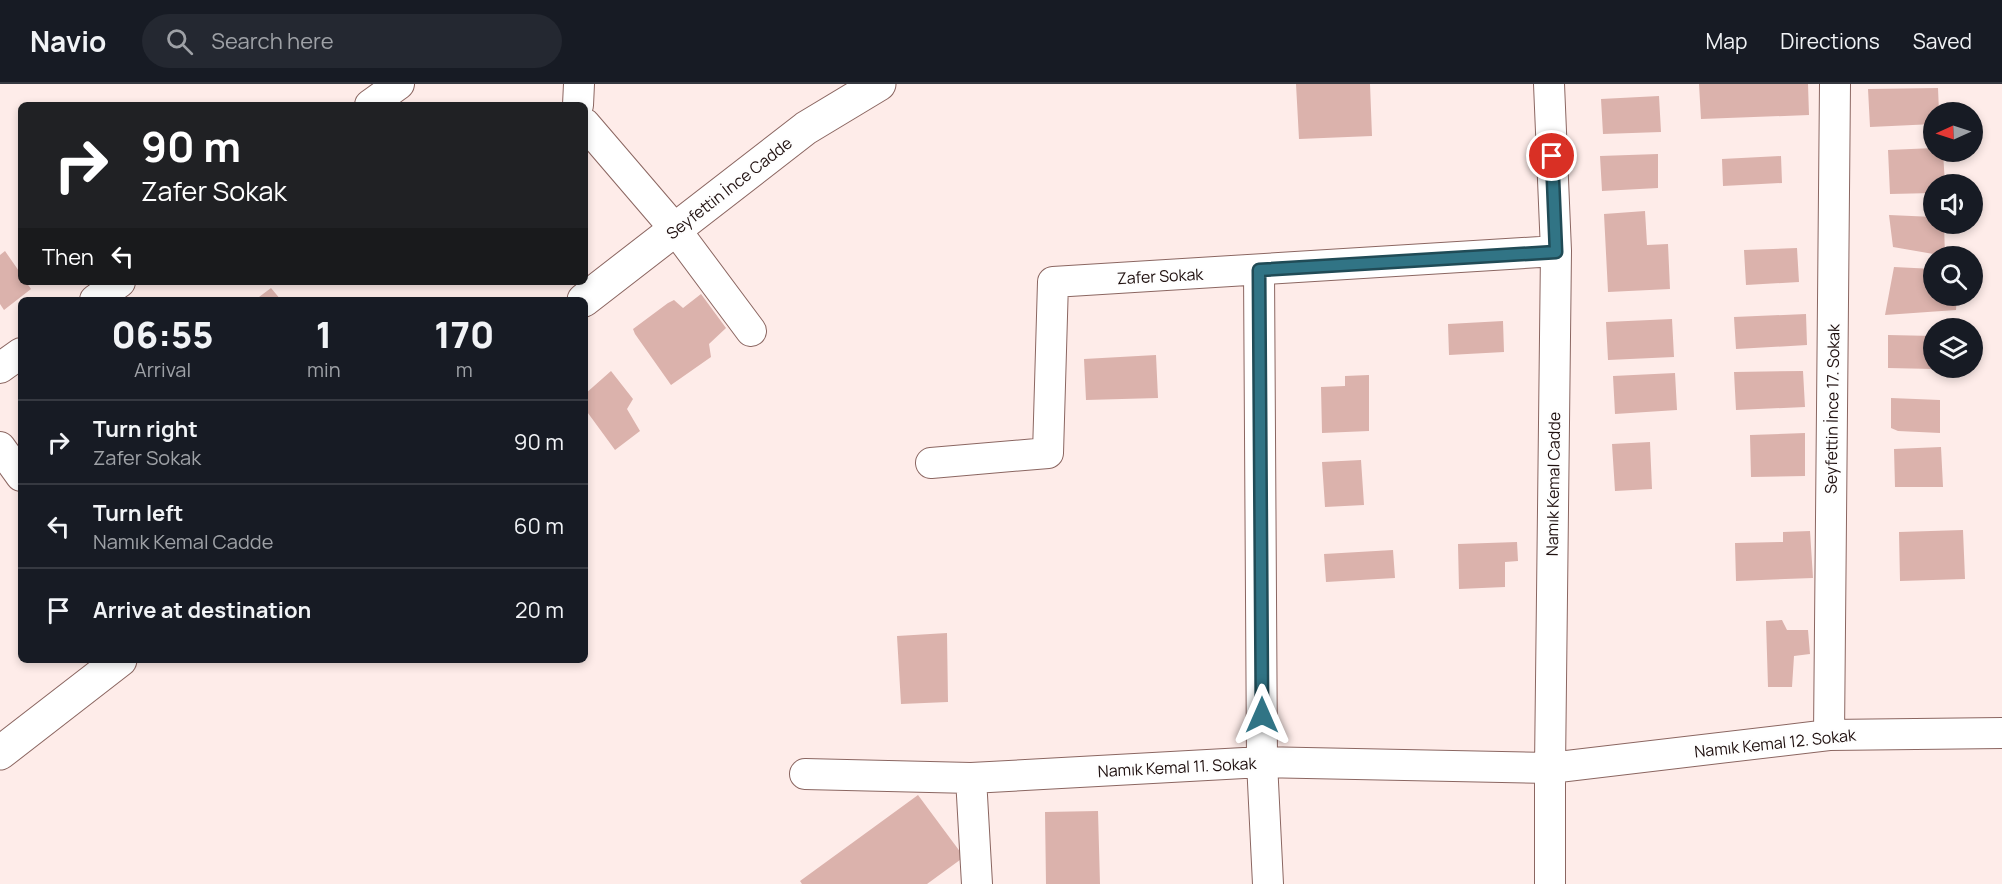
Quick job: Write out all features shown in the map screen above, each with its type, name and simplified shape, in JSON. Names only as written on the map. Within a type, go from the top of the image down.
[{"type":"main road","name":"Seyfettin İnce Cadde","points":[[588,297],[806,128],[879,84]]},
{"type":"main road","points":[[0,753],[116,663]]},
{"type":"street","points":[[374,102],[399,84]]},
{"type":"street","points":[[578,102],[579,84]]},
{"type":"street","name":"Namık Kemal Cadde","points":[[1549,84],[1556,252],[1550,884]]},
{"type":"street","name":"Seyfettin İnce 17. Sokak","points":[[1829,735],[1835,84]]},
{"type":"street","points":[[588,128],[675,229],[751,332]]},
{"type":"street","name":"Zafer Sokak","points":[[931,463],[1048,453],[1053,282],[1556,252]]},
{"type":"street","points":[[1259,270],[1262,762],[1268,884]]},
{"type":"street","points":[[99,297],[116,285]]},
{"type":"street","points":[[0,368],[18,355]]},
{"type":"street","points":[[0,447],[18,472]]},
{"type":"street","name":"Namık Kemal 12. Sokak","points":[[1550,768],[1829,735],[2002,733]]},
{"type":"street","name":"Namık Kemal 11. Sokak","points":[[805,774],[971,778],[1262,762],[1550,768]]},
{"type":"street","points":[[971,778],[977,884]]},
{"type":"building","points":[[1296,84],[1370,84],[1372,136],[1299,139]]},
{"type":"building","points":[[1699,84],[1808,84],[1809,115],[1701,119]]},
{"type":"building","points":[[1938,88],[1939,102],[1923,102],[1923,125],[1870,127],[1868,89]]},
{"type":"building","points":[[1659,96],[1661,132],[1603,134],[1601,99]]},
{"type":"building","points":[[1923,148],[1923,162],[1944,162],[1944,174],[1923,174],[1923,193],[1890,194],[1888,150]]},
{"type":"building","points":[[1658,154],[1658,188],[1602,191],[1600,156]]},
{"type":"building","points":[[1781,156],[1782,183],[1723,186],[1722,159]]},
{"type":"building","points":[[1645,211],[1647,245],[1668,244],[1670,289],[1608,292],[1604,214]]},
{"type":"building","points":[[1889,215],[1923,217],[1923,234],[1944,234],[1945,246],[1923,246],[1923,252],[1893,247]]},
{"type":"building","points":[[1797,248],[1799,282],[1746,285],[1744,250]]},
{"type":"building","points":[[5,251],[18,270],[18,285],[28,285],[31,289],[4,310],[0,304],[0,255]]},
{"type":"building","points":[[1894,267],[1923,268],[1923,306],[1956,306],[1956,310],[1885,315]]},
{"type":"building","points":[[271,288],[278,297],[259,297]]},
{"type":"building","points":[[701,294],[726,328],[709,344],[711,357],[671,385],[633,329],[668,303],[674,300],[683,308]]},
{"type":"building","points":[[1806,314],[1807,345],[1736,349],[1734,317]]},
{"type":"building","points":[[1672,319],[1674,357],[1608,360],[1606,322]]},
{"type":"building","points":[[1503,321],[1504,352],[1449,355],[1448,324]]},
{"type":"building","points":[[1888,335],[1923,336],[1923,369],[1888,368]]},
{"type":"building","points":[[1156,355],[1158,398],[1086,400],[1084,359]]},
{"type":"building","points":[[611,371],[633,399],[627,409],[640,431],[615,450],[588,413],[588,391]]},
{"type":"building","points":[[1803,371],[1805,407],[1736,410],[1734,372]]},
{"type":"building","points":[[1675,373],[1677,410],[1615,414],[1613,376]]},
{"type":"building","points":[[1369,375],[1369,431],[1322,433],[1321,387],[1345,386],[1345,376]]},
{"type":"building","points":[[1891,398],[1940,400],[1940,433],[1898,431],[1891,428]]},
{"type":"building","points":[[1805,433],[1805,476],[1751,477],[1750,435]]},
{"type":"building","points":[[1650,442],[1652,489],[1615,491],[1612,444]]},
{"type":"building","points":[[1941,447],[1943,487],[1895,487],[1894,449]]},
{"type":"building","points":[[1361,460],[1364,505],[1325,507],[1322,462]]},
{"type":"building","points":[[1963,530],[1965,579],[1900,581],[1899,532]]},
{"type":"building","points":[[1810,531],[1813,578],[1736,581],[1735,543],[1783,542],[1783,532]]},
{"type":"building","points":[[1517,542],[1518,561],[1505,562],[1505,587],[1459,589],[1458,544]]},
{"type":"building","points":[[1393,550],[1395,578],[1326,582],[1324,554]]},
{"type":"building","points":[[1782,620],[1787,630],[1808,630],[1810,654],[1794,656],[1792,687],[1768,687],[1766,621]]},
{"type":"building","points":[[947,633],[948,702],[901,704],[897,636]]},
{"type":"building","points":[[918,795],[964,857],[927,884],[802,884],[800,881]]},
{"type":"building","points":[[1098,811],[1100,884],[1046,884],[1045,812]]},
{"type":"route","points":[[1262,715],[1259,270],[1556,252],[1552,156]]}]
